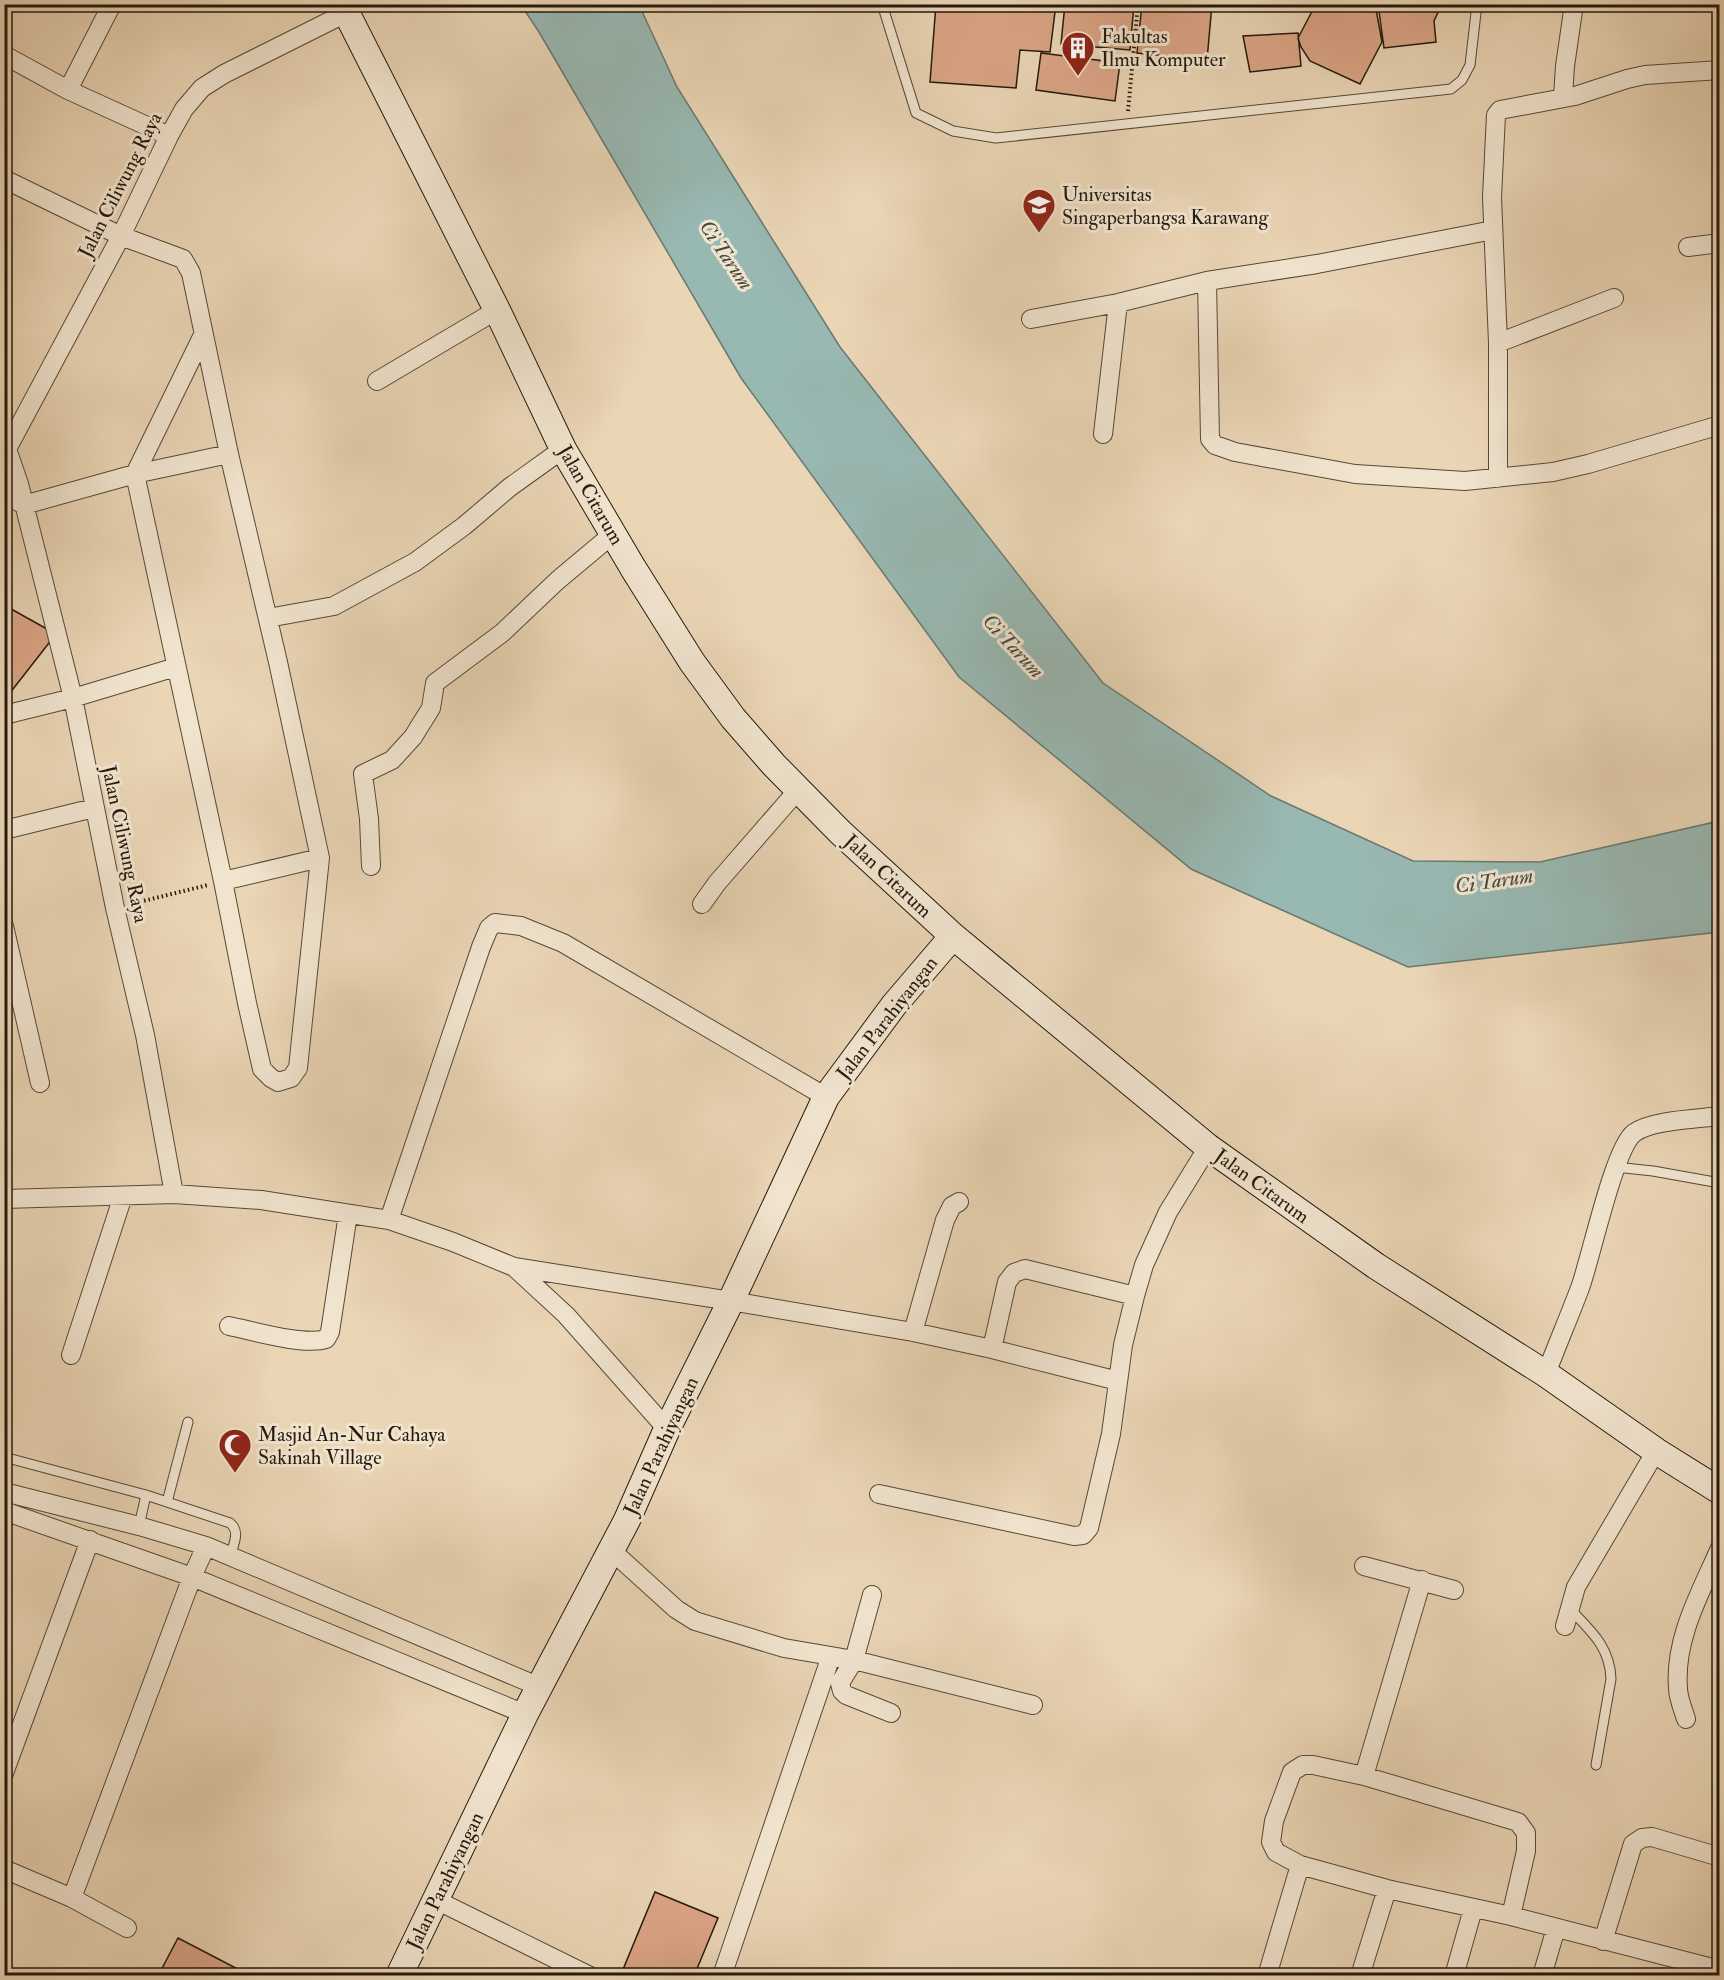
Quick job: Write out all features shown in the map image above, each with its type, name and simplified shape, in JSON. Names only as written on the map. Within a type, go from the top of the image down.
[{"type":"street","points":[[68,90],[112,4]]},
{"type":"street","points":[[1563,98],[1565,66],[1575,4]]},
{"type":"street","name":"Jalan Ciliwung Raya","points":[[174,1194],[145,1035],[115,908],[73,698],[24,505],[6,449],[121,236],[184,109],[202,88],[224,74],[344,9]]},
{"type":"street","name":"Jalan Citarum","points":[[344,9],[497,310],[563,449],[692,662],[734,718],[798,790],[952,936],[1208,1148],[1376,1266],[1546,1374],[1656,1451],[1719,1491]]},
{"type":"street","points":[[4,55],[68,90],[169,136]]},
{"type":"street","points":[[1498,478],[1498,343],[1491,198],[1496,115],[1500,110],[1575,96],[1646,75],[1719,70]]},
{"type":"street","points":[[6,185],[121,236],[183,259],[191,273],[228,454],[268,618],[320,858],[298,1068],[294,1075],[286,1081],[278,1082],[262,1069],[135,474],[202,335]]},
{"type":"street","points":[[1031,319],[1118,303],[1207,281],[1317,264],[1493,230]]},
{"type":"street","points":[[1688,247],[1719,243]]},
{"type":"street","points":[[1207,281],[1210,439],[1215,445],[1235,452],[1354,474],[1466,481],[1553,472],[1588,464],[1719,425]]},
{"type":"street","points":[[1498,343],[1614,298]]},
{"type":"street","points":[[1103,434],[1118,303]]},
{"type":"street","points":[[377,381],[497,310]]},
{"type":"street","points":[[268,618],[334,606],[406,567],[464,526],[510,487],[563,449]]},
{"type":"street","points":[[4,494],[24,505],[135,474],[228,454]]},
{"type":"street","points":[[371,866],[369,819],[363,774],[392,760],[413,736],[430,708],[435,683],[501,633],[558,580],[613,534]]},
{"type":"street","points":[[4,715],[73,698],[176,667]]},
{"type":"street","points":[[702,904],[717,883],[798,790]]},
{"type":"street","points":[[4,830],[94,808]]},
{"type":"street","points":[[223,881],[320,858]]},
{"type":"street","points":[[389,1220],[482,947],[489,928],[495,923],[521,926],[563,943],[826,1097]]},
{"type":"street","points":[[4,926],[40,1083]]},
{"type":"street","name":"Jalan Parahiyangan","points":[[399,1976],[525,1714],[612,1551],[667,1429],[826,1097],[894,1005],[952,936]]},
{"type":"street","points":[[1546,1374],[1580,1287],[1615,1167],[1626,1140],[1635,1131],[1650,1125],[1719,1116]]},
{"type":"street","points":[[879,1494],[1074,1536],[1083,1535],[1089,1528],[1111,1434],[1123,1345],[1144,1265],[1168,1212],[1208,1148]]},
{"type":"street","points":[[4,1198],[174,1194],[261,1200],[389,1220],[453,1242],[514,1267],[913,1332],[992,1349],[1118,1381]]},
{"type":"street","points":[[71,1355],[123,1196]]},
{"type":"street","points":[[913,1332],[945,1220],[952,1206],[959,1202]]},
{"type":"street","points":[[229,1326],[302,1341],[318,1342],[326,1339],[330,1332],[348,1214]]},
{"type":"street","points":[[514,1267],[566,1315],[667,1429]]},
{"type":"street","points":[[992,1349],[1006,1282],[1014,1273],[1025,1269],[1135,1296]]},
{"type":"street","points":[[1567,1617],[1576,1587],[1656,1451]]},
{"type":"street","points":[[4,1491],[206,1546],[540,1687]]},
{"type":"street","points":[[4,1511],[192,1577],[525,1714]]},
{"type":"street","points":[[4,1773],[90,1540]]},
{"type":"street","points":[[72,1898],[192,1577],[206,1546]]},
{"type":"street","points":[[1686,1719],[1678,1689],[1679,1653],[1684,1633],[1719,1548]]},
{"type":"street","points":[[612,1551],[676,1609],[695,1621],[784,1648],[854,1660],[1033,1705]]},
{"type":"street","points":[[1364,1566],[1454,1590]]},
{"type":"street","points":[[1364,1776],[1422,1580]]},
{"type":"street","points":[[872,1596],[854,1660],[840,1683],[846,1695],[891,1713]]},
{"type":"street","points":[[722,1976],[831,1656]]},
{"type":"street","points":[[1511,1916],[1526,1851],[1526,1833],[1518,1822],[1364,1776],[1313,1765],[1303,1765],[1292,1772],[1274,1821],[1271,1842],[1276,1852],[1300,1864],[1387,1888],[1556,1928],[1688,1968],[1719,1970]]},
{"type":"street","points":[[1603,1941],[1633,1844],[1642,1838],[1652,1837],[1719,1857]]},
{"type":"street","points":[[1267,1976],[1300,1864]]},
{"type":"street","points":[[4,1869],[72,1898],[127,1928]]},
{"type":"street","points":[[1360,1976],[1387,1888]]},
{"type":"street","points":[[436,1900],[590,1976]]},
{"type":"street","points":[[1454,1976],[1473,1909]]},
{"type":"street","points":[[1542,1976],[1556,1928]]},
{"type":"lane","points":[[882,4],[916,113],[953,131],[996,138],[1451,89],[1462,80],[1470,65],[1477,4]]},
{"type":"lane","points":[[1615,1167],[1653,1171],[1719,1183]]},
{"type":"lane","points":[[166,1502],[188,1422]]},
{"type":"lane","points":[[4,1457],[146,1495],[234,1526],[237,1532],[230,1557]]},
{"type":"lane","points":[[139,1526],[146,1495]]},
{"type":"lane","points":[[1567,1617],[1600,1641],[1611,1665],[1611,1679],[1596,1765]]},
{"type":"path","points":[[1127,123],[1138,4]]},
{"type":"path","points":[[115,908],[223,881]]},
{"type":"water","name":"Ci Tarum","points":[[521,5],[639,5],[677,87],[840,347],[1103,683],[1271,796],[1413,861],[1540,862],[1719,821],[1719,932],[1408,967],[1191,869],[959,677],[741,378]]},
{"type":"building","points":[[936,4],[1056,4],[1050,52],[1020,50],[1016,88],[930,82]]},
{"type":"building","points":[[1065,4],[1134,4],[1130,50],[1061,44]]},
{"type":"building","points":[[1142,4],[1212,4],[1207,60],[1137,53]]},
{"type":"building","points":[[1316,4],[1375,4],[1382,42],[1360,84],[1310,61],[1301,47],[1298,38]]},
{"type":"building","points":[[1378,4],[1442,4],[1434,21],[1436,42],[1384,48]]},
{"type":"building","points":[[1298,33],[1301,66],[1250,72],[1243,36]]},
{"type":"building","name":"Fakultas Ilmu Komputer","points":[[1041,53],[1120,63],[1115,101],[1036,90]]},
{"type":"building","points":[[4,605],[56,634],[6,698],[4,697]]},
{"type":"building","points":[[655,1892],[718,1918],[694,1976],[630,1976],[622,1972]]},
{"type":"building","points":[[178,1938],[251,1976],[158,1976]]},
{"type":"place","name":"Fakultas Ilmu Komputer","points":[[1078,77]]},
{"type":"place","name":"Universitas Singaperbangsa Karawang","points":[[1039,234]]},
{"type":"place","name":"Masjid An-Nur Cahaya Sakinah Village","points":[[235,1474]]}]
